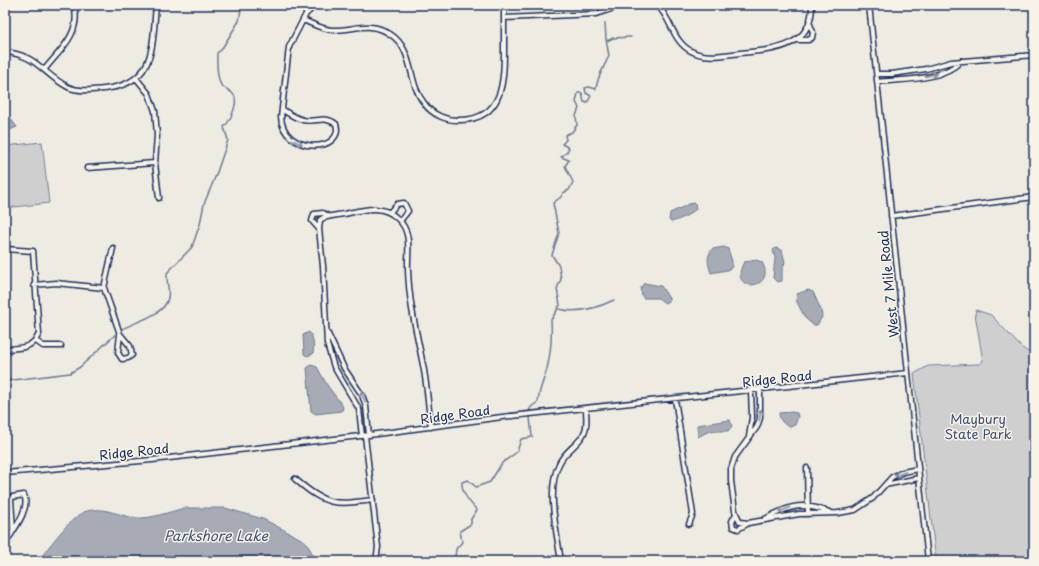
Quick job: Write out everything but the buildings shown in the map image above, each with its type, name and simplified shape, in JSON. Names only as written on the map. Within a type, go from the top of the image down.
[{"type":"street","points":[[45,69],[71,37],[75,24],[74,5]]},
{"type":"street","points":[[5,52],[24,55],[69,88],[86,90],[121,86],[136,78],[142,72],[150,58],[156,5]]},
{"type":"street","points":[[283,110],[304,120],[326,118],[331,120],[336,124],[338,135],[334,140],[325,144],[298,144],[289,137],[282,127],[281,117],[289,47],[306,14],[307,5]]},
{"type":"street","points":[[306,14],[316,5]]},
{"type":"street","points":[[303,20],[315,26],[327,29],[366,26],[380,29],[392,35],[406,52],[416,90],[424,104],[442,117],[462,120],[478,117],[488,110],[496,101],[502,90],[504,78],[504,5]]},
{"type":"street","points":[[504,18],[596,14],[624,5]]},
{"type":"street","points":[[657,5],[680,42],[688,49],[700,55],[712,56],[775,50],[797,40],[808,40],[812,38],[814,32],[809,22]]},
{"type":"street","points":[[797,40],[809,22],[812,5]]},
{"type":"street","name":"West 7 Mile Road","points":[[869,5],[928,561]]},
{"type":"street","points":[[877,74],[914,71],[961,61],[1034,55]]},
{"type":"street","points":[[878,82],[915,78],[953,70],[961,61]]},
{"type":"street","points":[[914,71],[915,78]]},
{"type":"street","points":[[136,78],[149,94],[156,111],[157,135],[155,163],[159,198]]},
{"type":"street","points":[[88,168],[155,163]]},
{"type":"street","points":[[891,216],[1034,197]]},
{"type":"street","points":[[390,212],[397,204],[404,203],[408,211],[400,221]]},
{"type":"street","points":[[376,561],[378,547],[365,436],[360,409],[330,358],[327,344],[319,229],[320,220],[328,216],[373,208],[390,212],[400,221],[409,241],[408,278],[412,319],[424,367],[431,427]]},
{"type":"street","points":[[319,229],[312,221],[314,214],[323,212],[328,216]]},
{"type":"street","points":[[113,248],[104,288],[120,334],[131,349],[132,354],[128,358],[122,358],[118,353],[120,334]]},
{"type":"street","points":[[5,249],[33,251],[34,285],[39,334],[36,341],[29,347],[5,349]]},
{"type":"street","points":[[34,285],[56,283],[104,288]]},
{"type":"street","points":[[327,332],[348,374],[362,395],[366,406],[365,436]]},
{"type":"street","points":[[36,341],[43,346],[61,346]]},
{"type":"street","name":"Ridge Road","points":[[5,473],[144,461],[908,373]]},
{"type":"street","points":[[341,379],[348,374]]},
{"type":"street","points":[[760,390],[760,418],[755,431],[735,457],[731,469],[731,481],[736,514],[740,522],[748,523],[808,514],[855,510],[873,498],[892,476],[918,469]]},
{"type":"street","points":[[749,437],[752,417],[751,391]]},
{"type":"street","points":[[675,399],[693,514],[689,524]]},
{"type":"street","points":[[561,561],[553,500],[555,474],[563,456],[584,435],[586,409]]},
{"type":"street","points":[[807,468],[808,514]]},
{"type":"street","points":[[885,485],[919,478]]},
{"type":"street","points":[[295,479],[315,496],[330,502],[345,504],[373,500]]},
{"type":"street","points":[[5,544],[21,518],[26,502],[24,495],[12,497],[11,500],[13,529]]},
{"type":"street","points":[[763,521],[789,507],[808,505],[833,513]]},
{"type":"street","points":[[736,514],[732,521],[733,527],[738,529],[748,523]]},
{"type":"green space","points":[[42,142],[49,203],[5,208],[5,146]]},
{"type":"green space","name":"Maybury State Park","points":[[976,310],[991,315],[1021,347],[1034,356],[1034,561],[936,561],[914,374],[928,366],[979,364],[983,361],[975,314]]},
{"type":"water","points":[[5,117],[10,118],[17,127],[5,132]]},
{"type":"water","points":[[695,203],[696,209],[681,219],[671,222],[669,220],[670,213],[689,204]]},
{"type":"water","points":[[724,247],[728,249],[732,261],[732,267],[727,270],[711,273],[708,261],[710,252],[712,249]]},
{"type":"water","points":[[776,248],[782,250],[785,262],[782,270],[782,281],[777,282],[773,278],[775,258],[773,250]]},
{"type":"water","points":[[756,260],[762,262],[765,272],[763,279],[759,283],[752,285],[746,284],[741,280],[740,272],[744,262]]},
{"type":"water","points":[[644,283],[661,286],[670,300],[665,303],[658,298],[643,298],[640,289]]},
{"type":"water","points":[[808,290],[813,292],[821,310],[822,317],[817,325],[813,325],[805,318],[796,300],[797,294]]},
{"type":"water","points":[[309,332],[313,340],[313,354],[307,356],[304,354],[303,335]]},
{"type":"water","points":[[311,365],[317,367],[327,385],[342,405],[343,409],[341,411],[316,414],[311,411],[307,368]]},
{"type":"water","points":[[779,413],[797,413],[798,417],[795,425],[790,427],[782,422]]},
{"type":"water","points":[[730,420],[732,426],[728,431],[709,431],[698,437],[697,425]]},
{"type":"water","name":"Parkshore Lake","points":[[184,508],[225,508],[263,519],[305,541],[317,561],[38,561],[66,527],[84,512],[91,510],[104,510],[130,517],[142,518],[160,515]]},
{"type":"waterway","points":[[122,329],[149,317],[166,304],[169,291],[167,273],[192,247],[200,224],[204,204],[228,140],[224,127],[232,115],[235,105],[234,96],[220,83],[217,72],[217,53],[221,50],[239,21],[241,9],[238,5]]},
{"type":"waterway","points":[[529,411],[531,407],[538,402],[539,393],[547,369],[551,338],[551,320],[560,305],[557,289],[561,279],[559,266],[552,255],[559,233],[553,203],[561,197],[563,193],[569,190],[573,182],[565,166],[569,160],[561,157],[569,148],[562,144],[566,140],[565,135],[572,132],[577,125],[576,116],[579,108],[576,102],[578,93],[582,93],[584,102],[587,103],[591,96],[586,93],[585,88],[589,87],[596,89],[599,76],[609,56],[605,23]]},
{"type":"waterway","points":[[607,41],[613,38],[631,37]]},
{"type":"waterway","points":[[559,309],[573,311],[587,309],[614,300]]},
{"type":"waterway","points":[[5,381],[70,373],[80,367],[117,333]]},
{"type":"waterway","points":[[444,561],[455,557],[456,549],[462,542],[460,531],[471,524],[471,519],[477,510],[465,494],[462,482],[468,480],[476,487],[490,482],[502,463],[517,452],[521,439],[532,437],[530,417]]}]
